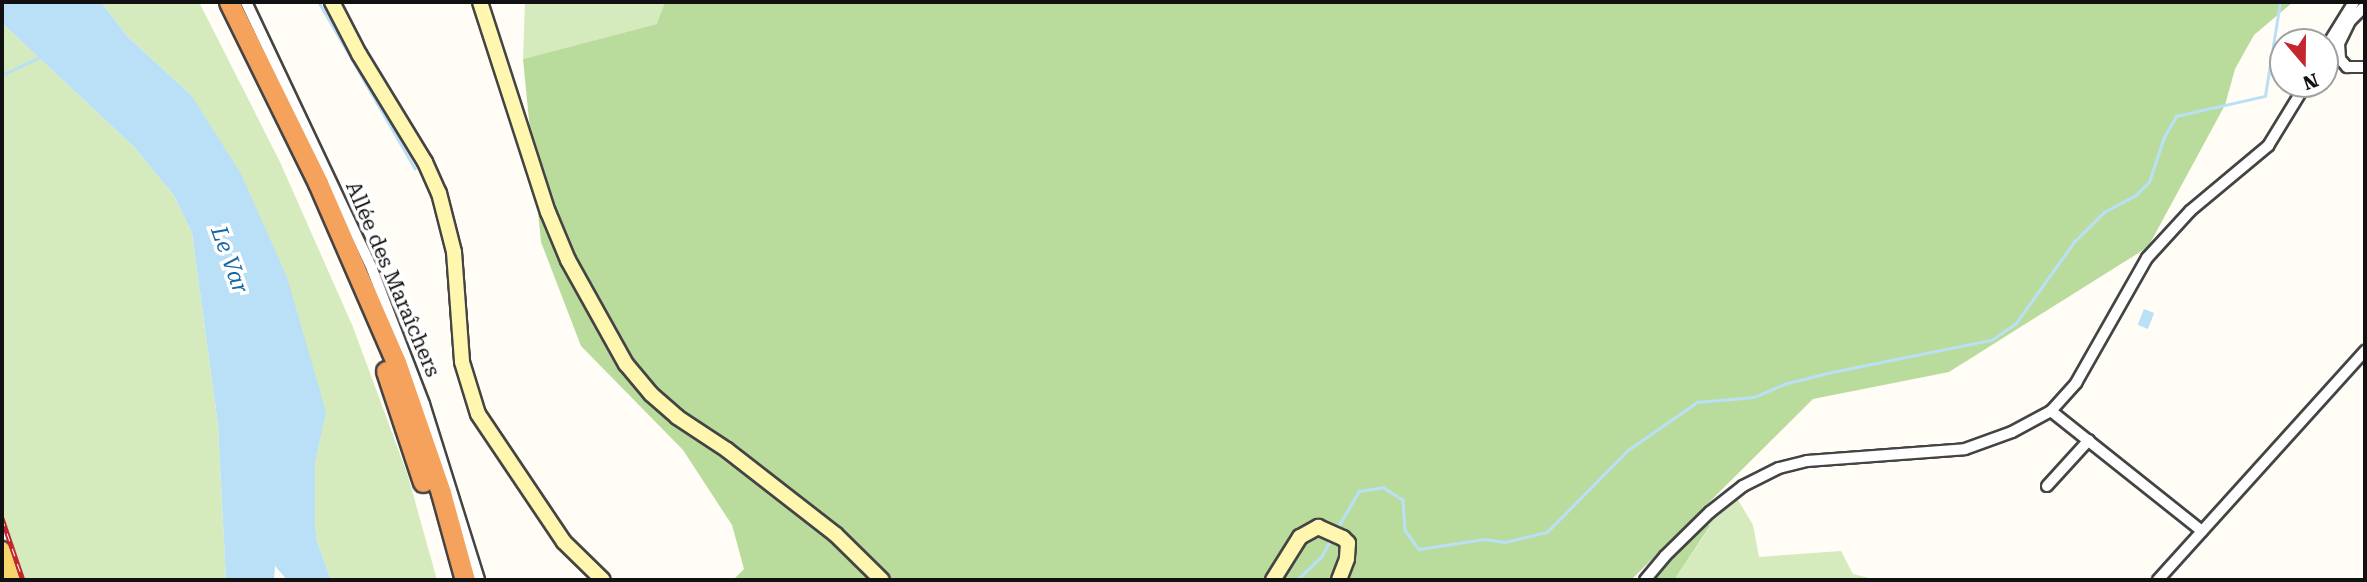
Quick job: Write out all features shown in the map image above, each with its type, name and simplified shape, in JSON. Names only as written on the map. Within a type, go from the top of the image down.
[{"type":"highway","points":[[215,2],[335,250],[365,319],[425,485],[451,580]]},
{"type":"highway","points":[[229,2],[318,183],[396,362],[441,493],[465,580]]},
{"type":"main road","points":[[2,550],[12,580]]},
{"type":"street","name":"Allée des Maraîchers","points":[[246,2],[372,269],[424,404],[478,580]]},
{"type":"street","points":[[332,2],[359,54],[425,162],[439,193],[454,252],[462,362],[475,407],[564,541],[603,580]]},
{"type":"street","points":[[480,2],[548,212],[569,260],[626,364],[651,394],[677,417],[727,450],[836,535],[882,580]]},
{"type":"street","points":[[2338,28],[2354,2]]},
{"type":"street","points":[[2365,6],[2350,22],[2339,44],[2340,59],[2347,67],[2365,67]]},
{"type":"street","points":[[1645,580],[1665,556],[1710,512],[1743,486],[1779,468],[1820,460],[1965,449],[2012,432],[2051,411],[2076,383],[2147,258],[2190,211],[2268,146],[2297,98]]},
{"type":"street","points":[[2158,580],[2365,351]]},
{"type":"street","points":[[2051,411],[2202,531]]},
{"type":"street","points":[[2047,486],[2089,440]]},
{"type":"street","points":[[1273,580],[1300,537],[1307,530],[1318,527],[1348,543],[1348,553],[1339,580]]},
{"type":"green space","points":[[101,2],[199,2],[280,162],[353,327],[408,476],[437,580],[331,580],[317,541],[315,525],[315,463],[325,412],[191,95],[128,37]]},
{"type":"green space","points":[[525,2],[665,2],[658,24],[523,59]]},
{"type":"green space","points":[[665,2],[2293,2],[2254,35],[2235,69],[2225,105],[2148,247],[1949,372],[1813,399],[1631,580],[733,580],[744,569],[732,525],[683,450],[581,346],[541,242],[523,59],[657,24]]},
{"type":"green space","points":[[2,23],[134,147],[173,194],[192,233],[218,425],[226,580],[23,580],[2,518]]},
{"type":"green space","points":[[1737,498],[1753,525],[1759,557],[1841,551],[1853,574],[1877,580],[1674,580],[1710,527],[1707,524]]},
{"type":"green space","points":[[1707,524],[1710,526],[1674,580],[1653,580],[1680,545]]},
{"type":"water","name":"Le Var","points":[[2,2],[101,2],[128,37],[191,95],[240,172],[287,277],[326,412],[315,463],[315,525],[317,541],[331,580],[287,580],[275,566],[274,580],[226,580],[218,425],[192,233],[173,194],[134,147],[2,23]]},
{"type":"water","points":[[2144,309],[2154,313],[2148,329],[2138,325]]},
{"type":"waterway","points":[[319,2],[415,168]]},
{"type":"waterway","points":[[1336,530],[1359,491],[1383,487],[1403,500],[1405,530],[1419,549],[1484,539],[1505,542],[1547,532],[1628,450],[1697,402],[1754,397],[1784,384],[1832,372],[1991,340],[2016,323],[2074,242],[2104,212],[2136,195],[2149,182],[2164,137],[2176,116],[2265,96],[2280,2]]},
{"type":"waterway","points":[[2,75],[40,57]]},
{"type":"waterway","points":[[1297,580],[1321,557],[1331,539]]},
{"type":"railway","points":[[2,518],[23,580]]}]
